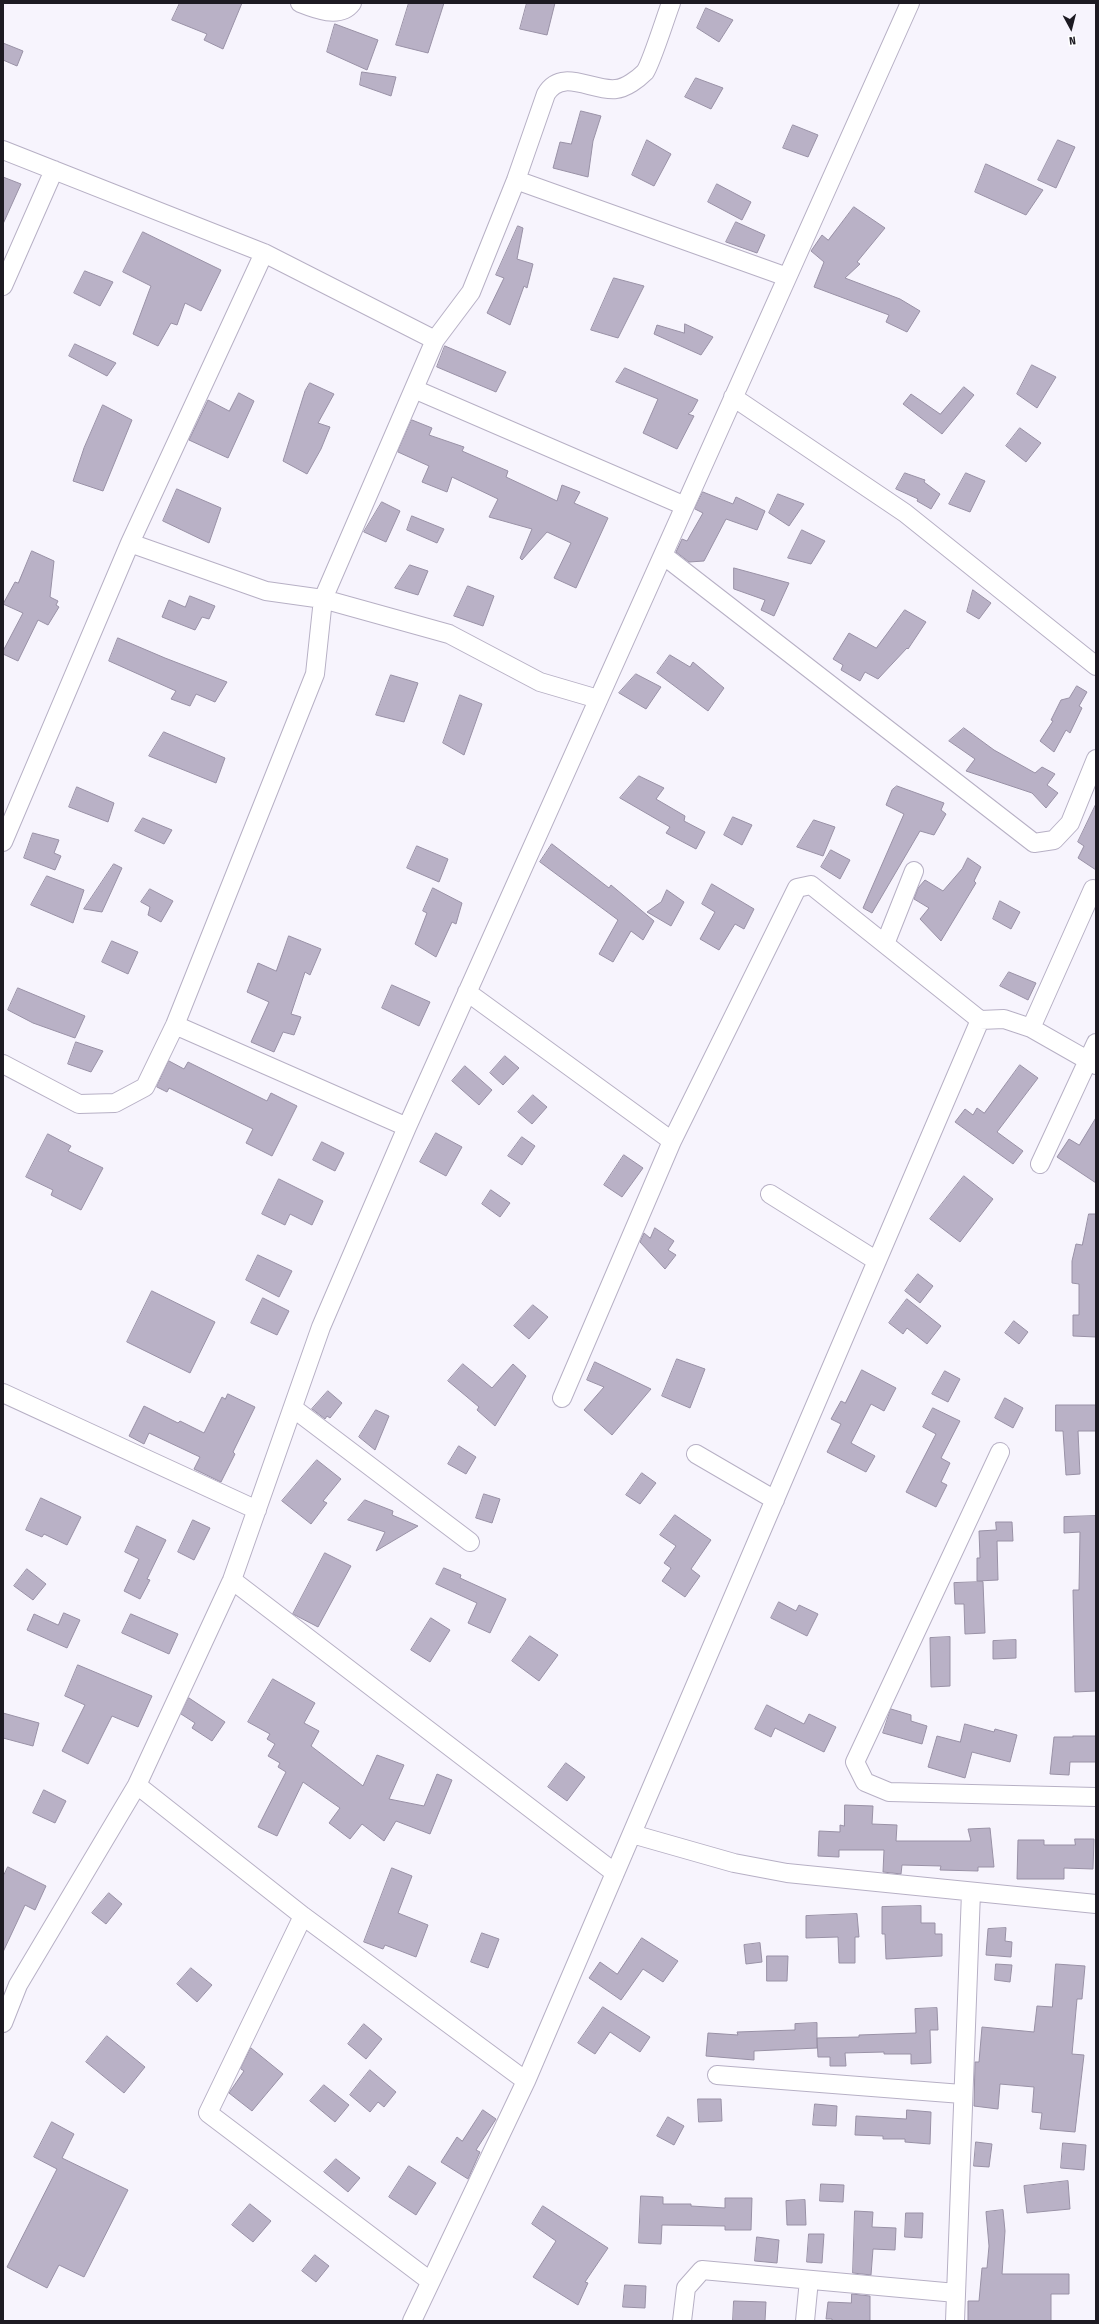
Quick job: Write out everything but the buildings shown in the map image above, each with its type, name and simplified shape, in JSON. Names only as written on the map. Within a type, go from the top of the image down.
[{"type":"street","points":[[300,3],[320,10],[334,11],[349,8],[352,3]]},
{"type":"street","points":[[3,1064],[79,1104],[115,1103],[145,1087],[176,1025],[315,674],[323,599],[435,340],[471,292],[516,180],[551,86],[561,80],[616,89],[632,83],[646,71],[671,3]]},
{"type":"street","points":[[3,2023],[18,1984],[137,1785],[232,1580],[321,1327],[467,992],[910,3]]},
{"type":"street","points":[[3,150],[264,253],[435,340]]},
{"type":"street","points":[[3,286],[54,170]]},
{"type":"street","points":[[516,180],[787,277]]},
{"type":"street","points":[[3,842],[130,543],[264,253]]},
{"type":"street","points":[[414,389],[685,506]]},
{"type":"street","points":[[733,397],[905,514],[1096,666]]},
{"type":"street","points":[[130,543],[266,591],[323,599],[449,634],[540,682],[598,699]]},
{"type":"street","points":[[663,555],[1034,843],[1054,840],[1070,823],[1096,759]]},
{"type":"street","points":[[885,944],[914,871]]},
{"type":"street","points":[[562,1398],[672,1141],[797,888],[810,885],[980,1020],[1004,1019],[1031,1028],[1092,1063]]},
{"type":"street","points":[[1031,1028],[1093,889]]},
{"type":"street","points":[[467,992],[672,1141]]},
{"type":"street","points":[[412,2321],[526,2081],[980,1020]]},
{"type":"street","points":[[176,1025],[407,1127]]},
{"type":"street","points":[[1040,1164],[1092,1063],[1096,1043]]},
{"type":"street","points":[[770,1194],[877,1261]]},
{"type":"street","points":[[3,1393],[257,1510]]},
{"type":"street","points":[[293,1408],[470,1542]]},
{"type":"street","points":[[1000,1452],[855,1762],[865,1782],[889,1792],[1096,1797]]},
{"type":"street","points":[[696,1454],[775,1500]]},
{"type":"street","points":[[232,1580],[615,1873]]},
{"type":"street","points":[[137,1785],[304,1916],[526,2081]]},
{"type":"street","points":[[632,1834],[734,1863],[787,1873],[1096,1904]]},
{"type":"street","points":[[955,2321],[962,2094],[971,1892]]},
{"type":"street","points":[[304,1916],[208,2113],[430,2281]]},
{"type":"street","points":[[717,2075],[962,2094]]},
{"type":"street","points":[[682,2321],[686,2288],[702,2270],[956,2294]]},
{"type":"street","points":[[805,2321],[809,2280]]}]
